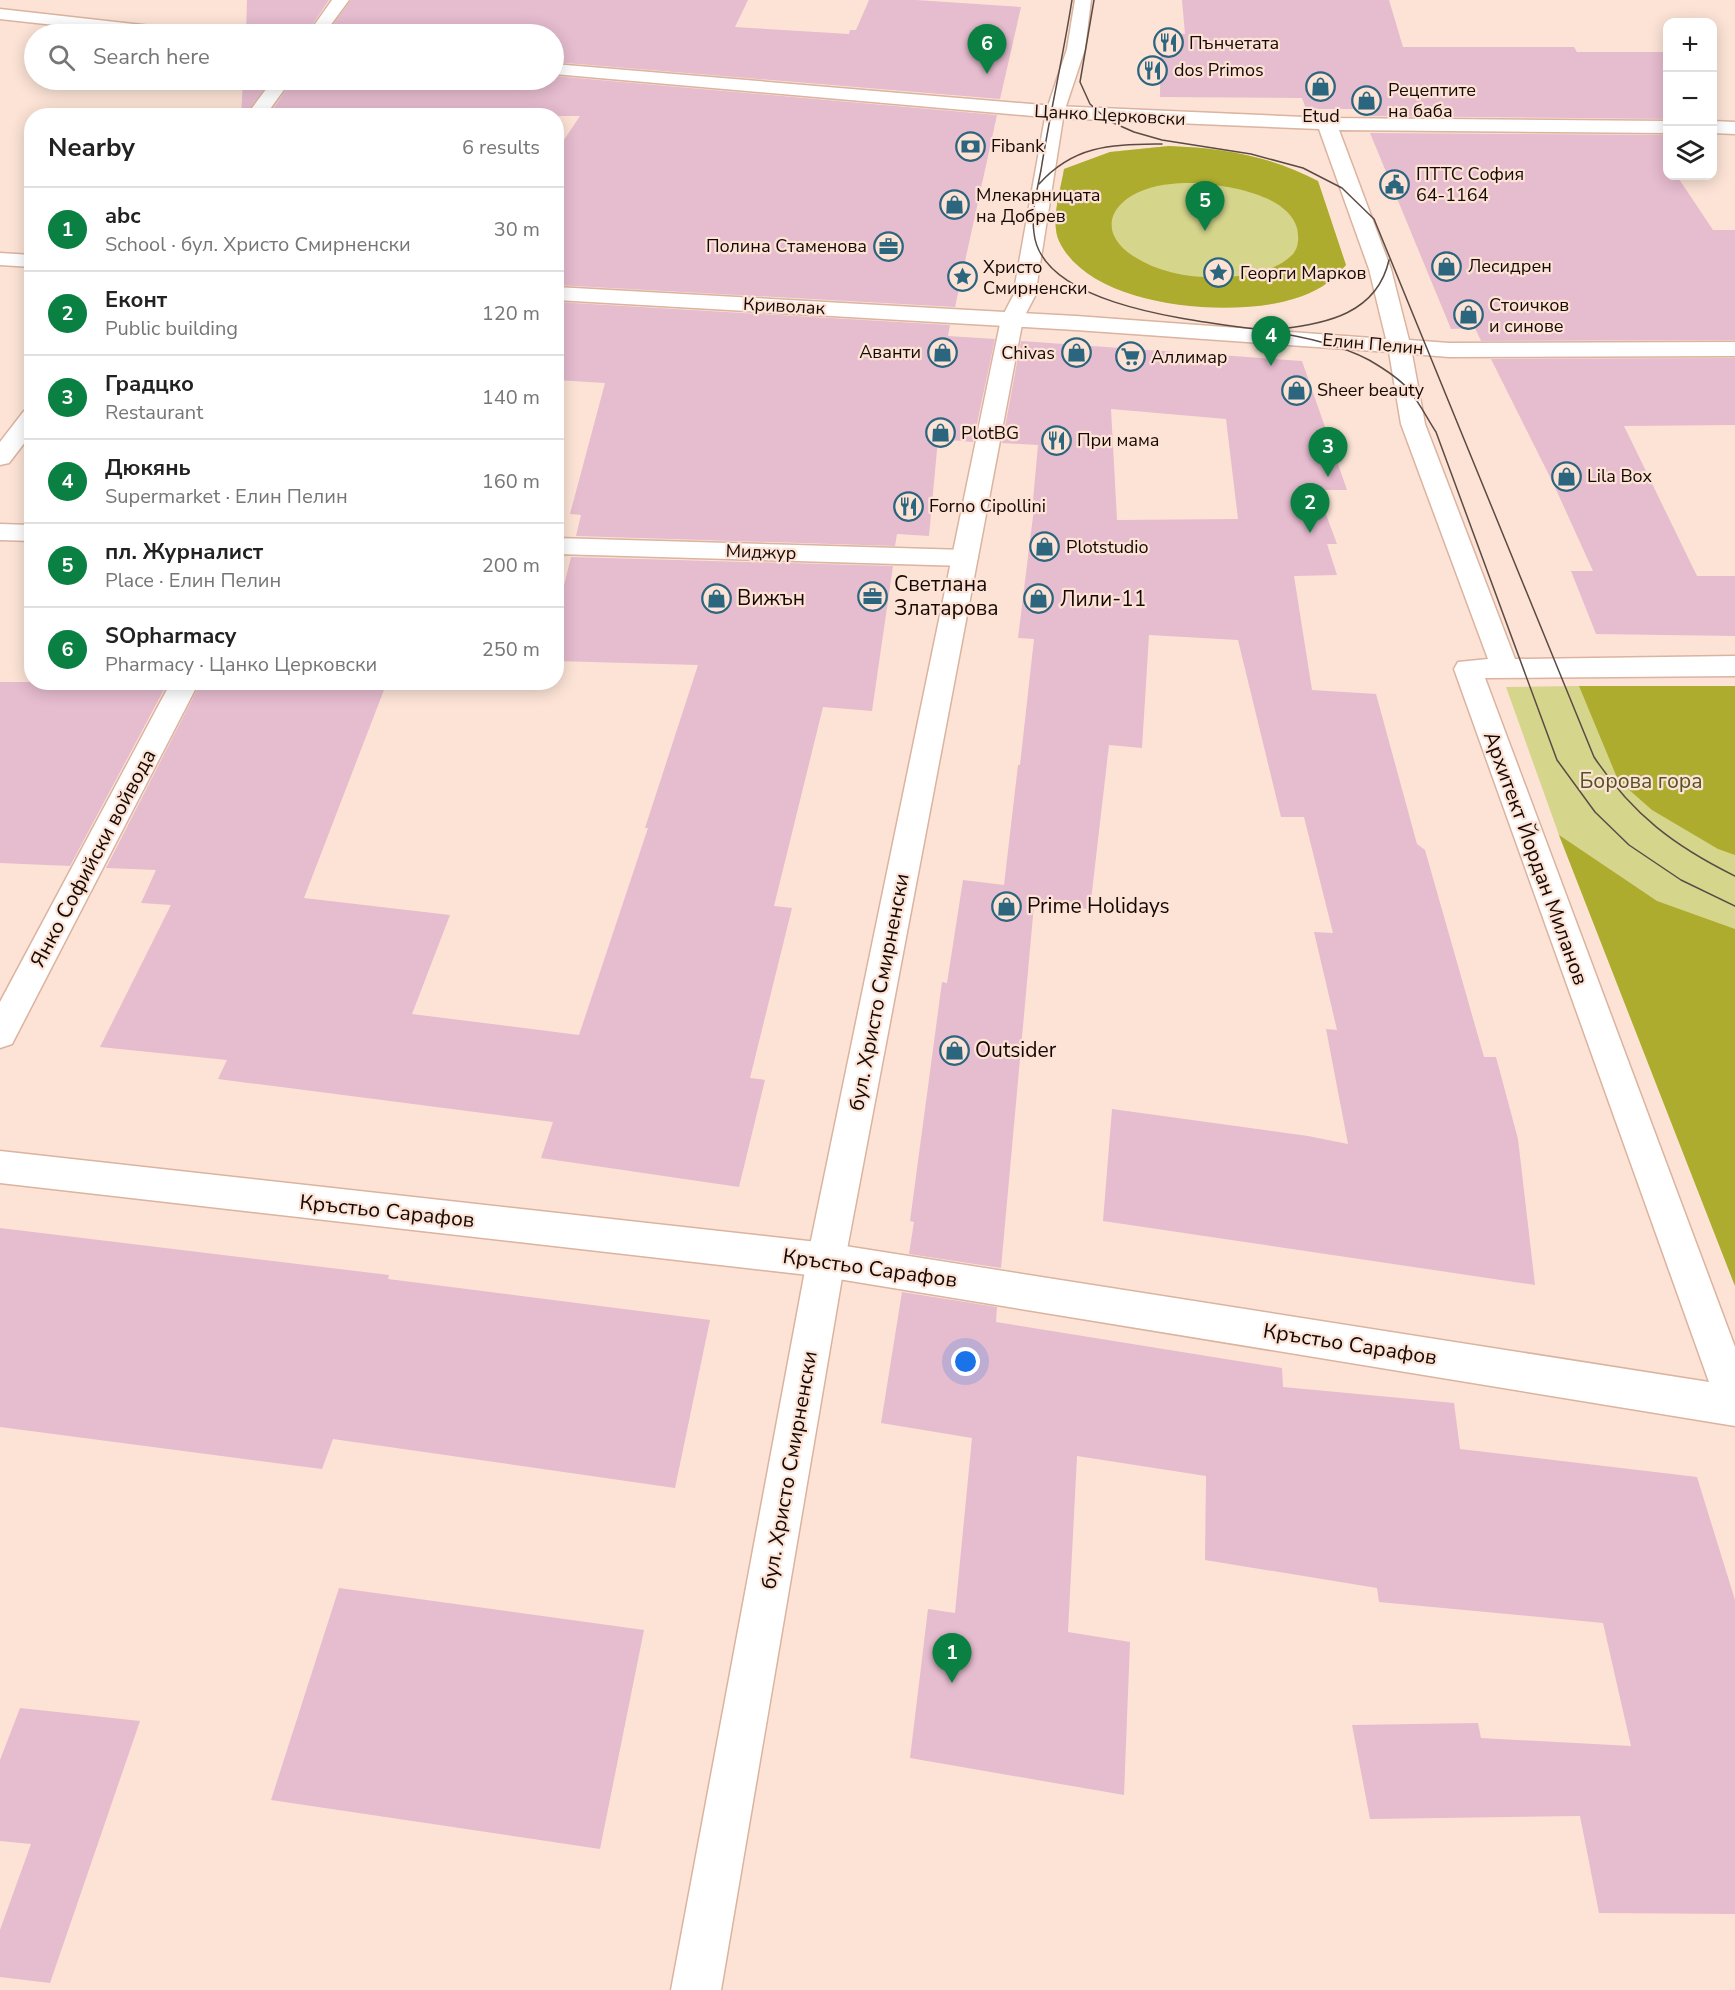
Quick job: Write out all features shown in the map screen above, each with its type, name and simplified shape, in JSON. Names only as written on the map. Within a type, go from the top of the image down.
[{"type":"street","points":[[323,24],[341,0]]},
{"type":"street","name":"бул. Христо Смирненски","points":[[696,1990],[826,1260],[1012,319],[1024,296],[1055,112],[1076,49],[1083,0]]},
{"type":"street","points":[[0,14],[89,24]]},
{"type":"street","name":"Цанко Церковски","points":[[564,70],[1055,112],[1327,124],[1663,127]]},
{"type":"street","points":[[261,108],[274,90]]},
{"type":"street","points":[[1327,124],[1380,269],[1399,346],[1413,424],[1505,668],[1735,666]]},
{"type":"street","points":[[1717,127],[1735,128]]},
{"type":"street","points":[[0,259],[24,260]]},
{"type":"street","name":"Криволак","points":[[564,293],[1012,319]]},
{"type":"street","name":"Елин Пелин","points":[[1012,319],[1449,350],[1735,349]]},
{"type":"street","points":[[0,458],[24,426]]},
{"type":"street","points":[[0,532],[24,533]]},
{"type":"street","name":"Миджур","points":[[564,546],[965,558]]},
{"type":"street","name":"Архитект Йордан Миланов","points":[[1505,668],[1468,669],[1735,1400]]},
{"type":"street","name":"Янко Софийски войвода","points":[[0,1034],[181,690]]},
{"type":"street","name":"Кръстьо Сарафов","points":[[0,1167],[826,1260],[1735,1406]]},
{"type":"green space","points":[[1169,146],[1227,151],[1264,159],[1318,181],[1346,265],[1335,277],[1301,297],[1267,304],[1235,307],[1165,302],[1131,294],[1100,281],[1076,264],[1059,241],[1056,215],[1064,169],[1110,152]]},
{"type":"green space","points":[[1169,146],[1227,151],[1264,159],[1300,172],[1318,181],[1346,265],[1335,277],[1301,297],[1267,305],[1235,308],[1165,303],[1131,294],[1100,281],[1076,264],[1059,241],[1056,215],[1064,169],[1110,152]],"holes":[[[1211,184],[1255,194],[1282,207],[1291,216],[1297,228],[1298,242],[1293,254],[1275,267],[1253,274],[1198,277],[1171,272],[1145,263],[1122,247],[1115,238],[1112,219],[1116,211],[1132,196],[1164,185]]]},
{"type":"green space","points":[[1579,686],[1735,686],[1735,855],[1718,849],[1652,810],[1618,780]]},
{"type":"green space","name":"Борова гора","points":[[1735,686],[1735,1286],[1559,835],[1506,687]]},
{"type":"green space","points":[[1559,835],[1657,901],[1735,929],[1735,1286]]},
{"type":"building","points":[[247,0],[329,0],[313,24],[246,24]]},
{"type":"building","points":[[351,0],[748,0],[735,27],[849,34],[850,30],[856,30],[869,0],[916,0],[1021,7],[1000,99],[564,63],[564,24],[333,24]]},
{"type":"building","points":[[1182,0],[1389,0],[1403,47],[1574,47],[1577,52],[1663,52],[1663,119],[1364,116],[1361,109],[1306,109],[1302,98],[1160,97],[1161,32],[1185,34]]},
{"type":"building","points":[[564,77],[997,115],[955,307],[564,285],[564,140],[580,116],[564,116],[564,108],[274,108],[286,90],[564,90]]},
{"type":"building","points":[[242,90],[264,90],[250,108],[241,108]]},
{"type":"building","points":[[1370,133],[1663,135],[1663,180],[1680,180],[1713,230],[1735,230],[1735,340],[1481,341],[1475,328],[1451,329]]},
{"type":"building","points":[[564,302],[950,325],[948,336],[995,339],[973,442],[938,439],[929,536],[897,534],[895,546],[576,536],[581,515],[570,514],[605,383],[564,380]]},
{"type":"building","points":[[1021,341],[1302,361],[1347,490],[1317,490],[1337,544],[1327,544],[1337,575],[1294,576],[1312,690],[1376,694],[1417,844],[1425,850],[1484,1057],[1496,1057],[1518,1139],[1535,1285],[1103,1221],[1112,1109],[1308,1136],[1348,1144],[1326,1029],[1337,1030],[1314,932],[1333,933],[1304,817],[1281,817],[1238,640],[1149,635],[1142,748],[1109,745],[1090,909],[1034,905],[1001,1268],[909,1254],[914,1222],[910,1221],[942,982],[947,983],[963,880],[1004,885],[1018,765],[1020,765],[1034,639],[1018,638],[1035,500],[1033,500],[1038,445],[1002,443]],"holes":[[[1111,409],[1226,419],[1238,519],[1117,520]]]},
{"type":"building","points":[[1735,358],[1735,425],[1624,426],[1697,576],[1735,576],[1735,636],[1596,634],[1571,571],[1593,571],[1554,485],[1491,359]]},
{"type":"building","points":[[571,557],[893,566],[872,711],[823,707],[774,906],[792,908],[750,1078],[765,1080],[739,1187],[541,1158],[553,1122],[218,1079],[227,1060],[100,1047],[171,905],[141,903],[156,870],[106,868],[197,690],[384,690],[304,898],[450,915],[412,1014],[579,1035],[648,828],[645,828],[698,665],[564,661],[564,585]]},
{"type":"building","points":[[0,682],[24,682],[24,690],[164,690],[70,866],[0,863]]},
{"type":"building","points":[[0,1228],[389,1275],[388,1279],[710,1320],[675,1488],[333,1439],[322,1469],[0,1427]]},
{"type":"building","points":[[902,1292],[997,1307],[996,1322],[1282,1368],[1283,1387],[1454,1403],[1460,1449],[1697,1477],[1735,1600],[1735,1914],[1599,1913],[1580,1816],[1370,1819],[1352,1725],[1478,1723],[1481,1738],[1631,1746],[1603,1623],[1379,1602],[1377,1588],[1205,1560],[1206,1476],[1077,1456],[1068,1632],[1130,1642],[1124,1795],[910,1758],[928,1609],[955,1613],[972,1438],[881,1423]]},
{"type":"building","points":[[339,1588],[644,1630],[600,1849],[271,1800]]},
{"type":"building","points":[[20,1708],[140,1721],[50,1983],[0,1977],[0,1930],[31,1844],[0,1841],[0,1760]]},
{"type":"tram line","points":[[1072,0],[1034,209],[1034,233],[1044,259],[1066,280],[1097,295],[1133,308],[1209,323],[1268,331],[1333,345],[1369,360],[1405,386],[1436,432],[1557,760],[1595,812],[1629,845],[1681,880],[1735,906]]},
{"type":"tram line","points":[[1094,0],[1080,82],[1090,104],[1109,121],[1134,132],[1162,140],[1251,154],[1303,168],[1342,188],[1374,219],[1594,757],[1623,795],[1656,827],[1693,853],[1735,876]]},
{"type":"tram line","points":[[1039,184],[1066,161],[1095,149],[1162,144]]},
{"type":"tram line","points":[[1279,329],[1332,319],[1362,304],[1383,278],[1389,260]]},
{"type":"place","name":"Пънчетата","points":[[1168,43]]},
{"type":"place","name":"dos Primos","points":[[1153,70]]},
{"type":"place","name":"SOpharmacy","points":[[987,74]]},
{"type":"place","name":"Etud","points":[[1321,87]]},
{"type":"place","name":"Рецептите на баба","points":[[1367,100]]},
{"type":"place","name":"Fibank","points":[[970,146]]},
{"type":"place","name":"ПТТС София 64-1164","points":[[1395,184]]},
{"type":"place","name":"Млекарницата на Добрев","points":[[955,205]]},
{"type":"place","name":"пл. Журналист","points":[[1205,231]]},
{"type":"place","name":"Полина Стаменова","points":[[888,246]]},
{"type":"place","name":"Лесидрен","points":[[1447,266]]},
{"type":"place","name":"Георги Марков","points":[[1219,273]]},
{"type":"place","name":"Христо Смирненски","points":[[962,277]]},
{"type":"place","name":"Стоичков и синове","points":[[1468,315]]},
{"type":"place","name":"Аванти","points":[[942,352]]},
{"type":"place","name":"Chivas","points":[[1076,353]]},
{"type":"place","name":"Аллимар","points":[[1130,357]]},
{"type":"place","name":"Дюкянь","points":[[1271,366]]},
{"type":"place","name":"Sheer beauty","points":[[1296,390]]},
{"type":"place","name":"PlotBG","points":[[940,433]]},
{"type":"place","name":"При мама","points":[[1056,440]]},
{"type":"place","name":"Lila Box","points":[[1566,476]]},
{"type":"place","name":"Градцко","points":[[1328,477]]},
{"type":"place","name":"Forno Cipollini","points":[[908,506]]},
{"type":"place","name":"Еконт","points":[[1310,533]]},
{"type":"place","name":"Plotstudio","points":[[1045,547]]},
{"type":"place","name":"Светлана Златарова","points":[[873,596]]},
{"type":"place","name":"Вижън","points":[[716,598]]},
{"type":"place","name":"Лили-11","points":[[1039,599]]},
{"type":"place","name":"Prime Holidays","points":[[1006,906]]},
{"type":"place","name":"Outsider","points":[[954,1050]]},
{"type":"place","name":"abc","points":[[952,1683]]}]
